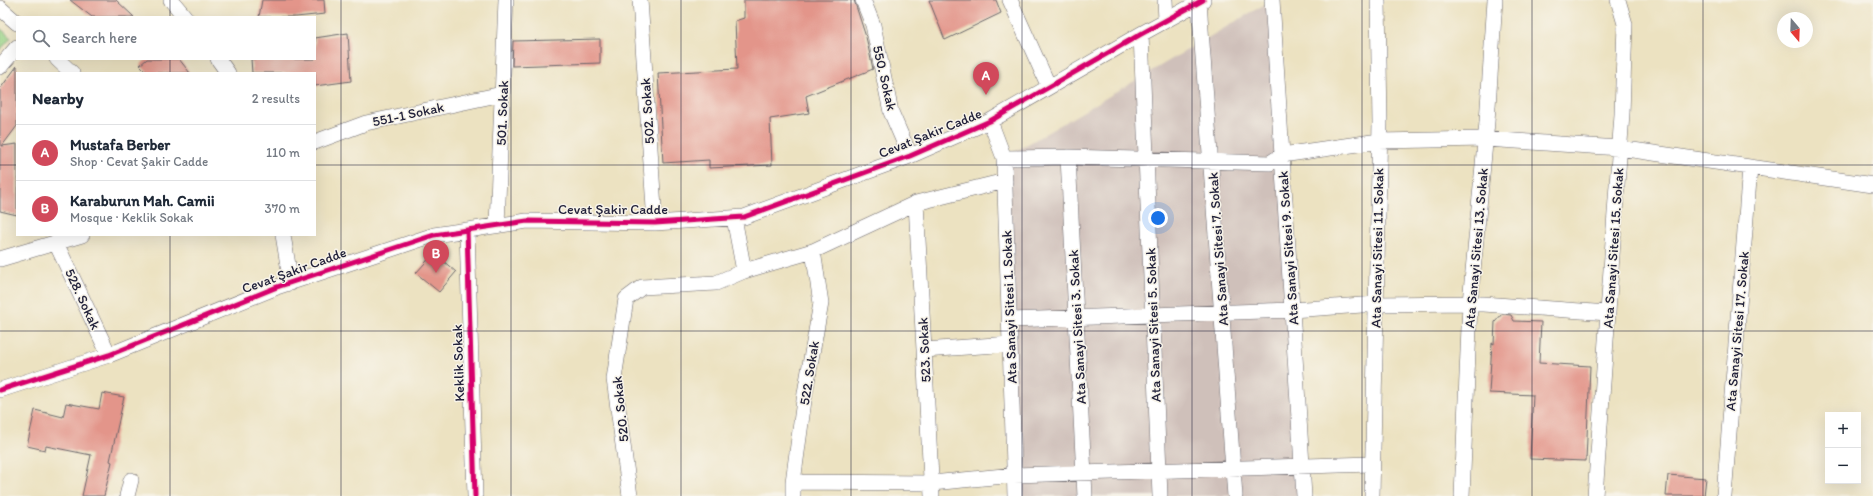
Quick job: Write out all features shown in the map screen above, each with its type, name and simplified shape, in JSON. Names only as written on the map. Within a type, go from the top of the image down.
[{"type":"street","points":[[171,0],[184,16]]},
{"type":"street","name":"501. Sokak","points":[[497,225],[506,0]]},
{"type":"street","name":"502. Sokak","points":[[640,0],[655,222]]},
{"type":"street","name":"550. Sokak","points":[[863,0],[873,25],[891,112],[910,156]]},
{"type":"street","points":[[1010,0],[1049,87]]},
{"type":"street","points":[[1165,0],[1166,20]]},
{"type":"street","name":"Ata Sanayi Sitesi 9. Sokak","points":[[1272,0],[1304,496]]},
{"type":"street","name":"Ata Sanayi Sitesi 11. Sokak","points":[[1372,496],[1379,141],[1378,0]]},
{"type":"street","name":"Ata Sanayi Sitesi 13. Sokak","points":[[1462,496],[1470,303],[1485,139],[1495,0]]},
{"type":"street","name":"Ata Sanayi Sitesi 15. Sokak","points":[[1595,496],[1619,148],[1625,24],[1618,0]]},
{"type":"street","name":"Cevat Şakir Cadde","points":[[0,390],[109,355],[291,283],[434,235],[527,221],[655,222],[744,217],[910,156],[990,121],[1201,1]]},
{"type":"street","name":"Ata Sanayi Sitesi 7. Sokak","points":[[1201,1],[1235,496]]},
{"type":"street","points":[[0,8],[16,22]]},
{"type":"street","name":"Ata Sanayi Sitesi 5. Sokak","points":[[1141,34],[1160,496]]},
{"type":"street","points":[[0,67],[16,48]]},
{"type":"street","points":[[58,60],[71,72]]},
{"type":"street","points":[[219,60],[227,72]]},
{"type":"street","name":"551-1 Sokak","points":[[316,142],[366,123],[502,94]]},
{"type":"street","name":"Ata Sanayi Sitesi 1. Sokak","points":[[990,121],[1004,158],[1015,496]]},
{"type":"street","points":[[1004,158],[1068,157],[1270,163],[1282,155],[1379,141],[1485,139],[1619,148],[1873,185]]},
{"type":"street","name":"Ata Sanayi Sitesi 3. Sokak","points":[[1068,157],[1085,496]]},
{"type":"street","name":"Ata Sanayi Sitesi 17. Sokak","points":[[1724,496],[1750,167]]},
{"type":"street","points":[[734,218],[744,271],[813,251],[916,204],[1005,181]]},
{"type":"street","name":"523. Sokak","points":[[916,204],[932,489]]},
{"type":"street","name":"Keklik Sokak","points":[[467,230],[475,496]]},
{"type":"street","points":[[0,259],[79,236]]},
{"type":"street","points":[[283,236],[291,283]]},
{"type":"street","name":"528. Sokak","points":[[56,243],[109,355]]},
{"type":"street","name":"522. Sokak","points":[[793,489],[805,392],[821,303],[813,251]]},
{"type":"street","name":"520. Sokak","points":[[630,496],[614,379],[626,299],[642,287],[716,283],[744,271]]},
{"type":"street","points":[[1009,320],[1292,310],[1376,304],[1470,303],[1608,312]]},
{"type":"street","points":[[924,350],[1010,344]]},
{"type":"street","points":[[793,489],[932,489],[1014,475],[1372,464]]},
{"type":"street","points":[[127,496],[131,480]]},
{"type":"shaded area","points":[[1272,0],[1305,496],[1015,496],[1004,158]]},
{"type":"green space","points":[[0,28],[11,38],[0,50]]},
{"type":"building","points":[[70,0],[116,0],[133,16],[91,16]]},
{"type":"building","points":[[262,0],[324,0],[325,14],[306,16],[259,16]]},
{"type":"building","points":[[744,0],[854,0],[866,37],[873,69],[806,96],[809,113],[770,119],[772,165],[709,168],[709,160],[663,163],[658,73],[737,69],[735,21],[744,18]]},
{"type":"building","points":[[929,0],[996,0],[1001,13],[945,40]]},
{"type":"building","points":[[348,33],[351,81],[316,86],[316,72],[252,72],[251,60],[316,60],[316,38]]},
{"type":"building","points":[[600,39],[600,63],[512,66],[513,41]]},
{"type":"building","points":[[146,60],[180,60],[189,72],[147,72],[140,65]]},
{"type":"building","points":[[17,66],[16,127],[2,146],[16,144],[16,215],[0,211],[0,89]]},
{"type":"building","points":[[434,253],[456,272],[439,292],[416,273]]},
{"type":"building","points":[[1502,314],[1511,315],[1514,321],[1541,322],[1539,363],[1590,366],[1586,461],[1530,459],[1533,395],[1489,393],[1492,343],[1494,344],[1495,322]]},
{"type":"building","points":[[102,393],[124,397],[110,461],[112,462],[104,496],[82,496],[91,455],[46,446],[45,450],[27,446],[35,410],[63,417],[66,403],[99,409]]},
{"type":"building","points":[[1668,475],[1706,478],[1704,496],[1666,496]]},
{"type":"cycle path","points":[[0,390],[109,355],[277,287],[434,235],[527,221],[655,223],[744,217],[910,156],[990,121],[1203,0]]},
{"type":"cycle path","points":[[467,230],[475,496]]},
{"type":"place","name":"Mustafa Berber","points":[[986,95]]},
{"type":"place","name":"Karaburun Mah. Camii","points":[[436,273]]}]
